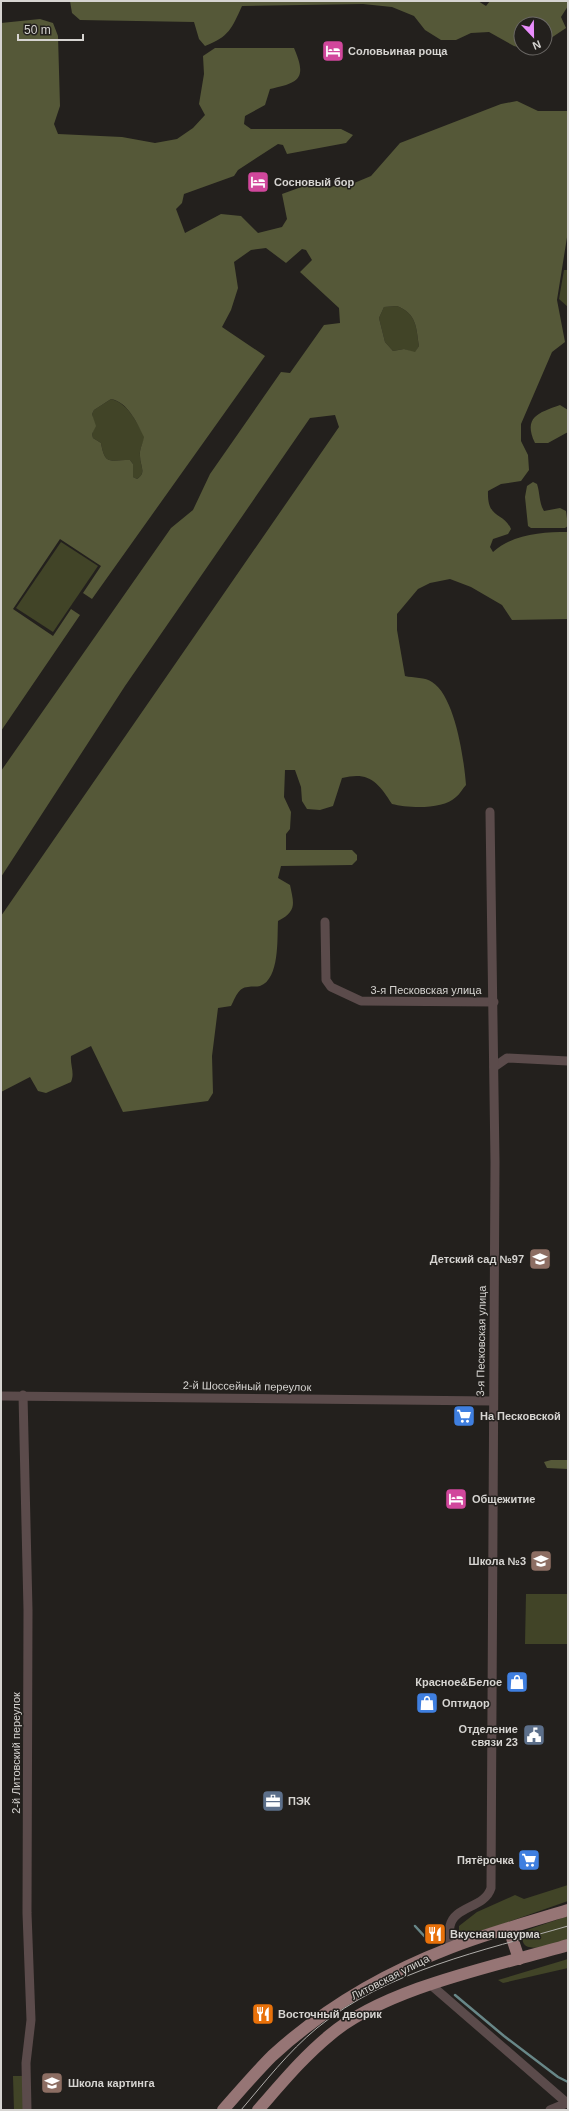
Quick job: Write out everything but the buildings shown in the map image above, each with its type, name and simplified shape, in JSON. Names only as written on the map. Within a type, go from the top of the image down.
[{"type":"main road","name":"Литовская улица","points":[[223,2110],[272,2056],[306,2027],[362,1990],[412,1964],[450,1948],[568,1910]]},
{"type":"main road","points":[[509,1929],[519,1959]]},
{"type":"main road","name":"Литовская улица","points":[[258,2110],[293,2070],[330,2034],[368,2011],[402,1995],[431,1985],[568,1945]]},
{"type":"street","name":"3-я Песковская улица","points":[[450,1948],[452,1921],[459,1914],[486,1898],[491,1888],[492,1401],[495,1162],[494,1002],[490,812]]},
{"type":"street","name":"3-я Песковская улица","points":[[325,922],[326,980],[331,987],[361,1001],[494,1002]]},
{"type":"street","points":[[494,1067],[507,1058],[568,1060]]},
{"type":"street","name":"2-й Шоссейный переулок","points":[[1,1396],[23,1395],[492,1401]]},
{"type":"street","name":"2-й Литовский переулок","points":[[23,1395],[28,1610],[27,1913],[31,2020],[26,2063],[27,2110]]},
{"type":"street","points":[[431,1985],[568,2103],[550,2110]]},
{"type":"green space","points":[[70,1],[478,1],[486,6],[490,1],[568,1],[568,6],[561,17],[566,28],[553,37],[553,16],[513,16],[513,45],[489,32],[471,33],[456,40],[441,40],[425,30],[414,16],[392,7],[363,4],[242,6],[229,31],[220,39],[205,46],[199,39],[194,22],[80,20],[72,13]]},
{"type":"green space","points":[[40,19],[53,23],[58,36],[60,106],[54,124],[58,134],[122,137],[155,143],[177,139],[193,128],[205,115],[199,104],[204,74],[203,56],[215,48],[294,48],[300,66],[298,78],[288,84],[270,89],[265,105],[245,116],[244,124],[251,129],[341,129],[353,135],[346,143],[287,154],[283,145],[278,144],[238,170],[234,176],[184,194],[182,203],[176,209],[185,233],[221,214],[241,216],[258,233],[282,227],[287,219],[282,194],[318,181],[329,188],[336,185],[347,186],[371,176],[400,143],[501,104],[517,101],[538,111],[568,111],[568,231],[557,300],[565,342],[552,352],[521,424],[521,441],[528,455],[529,470],[521,481],[501,484],[488,491],[488,500],[493,511],[508,523],[511,529],[508,534],[493,539],[490,547],[493,552],[510,541],[528,535],[568,532],[568,619],[512,620],[502,605],[471,587],[450,579],[430,583],[418,589],[397,614],[397,630],[405,676],[429,680],[440,689],[447,700],[457,729],[466,785],[456,797],[450,801],[434,806],[416,807],[392,804],[377,784],[372,780],[366,777],[351,776],[342,778],[333,806],[320,810],[307,809],[302,801],[301,787],[295,770],[285,770],[284,797],[291,812],[290,829],[286,834],[286,850],[352,850],[357,855],[357,860],[352,865],[281,866],[278,878],[290,885],[293,906],[288,914],[278,921],[276,957],[271,975],[266,982],[260,986],[242,989],[237,994],[231,1006],[218,1008],[212,1056],[213,1093],[208,1101],[123,1112],[91,1046],[71,1056],[73,1075],[71,1082],[46,1093],[38,1091],[30,1077],[1,1092],[1,916],[339,427],[335,415],[310,418],[125,686],[1,877],[1,771],[171,528],[193,510],[210,474],[281,372],[290,373],[324,325],[340,323],[339,308],[300,272],[312,260],[306,250],[302,249],[286,263],[266,248],[251,250],[234,262],[238,288],[231,310],[222,327],[265,356],[92,599],[83,593],[101,566],[60,539],[13,609],[53,636],[71,609],[80,615],[1,731],[1,23]],"holes":[[[397,306],[404,309],[412,317],[416,327],[419,346],[415,352],[404,349],[393,351],[385,342],[379,318],[384,307]],[[111,399],[122,404],[127,409],[144,437],[140,454],[142,474],[137,479],[133,477],[133,464],[130,460],[110,460],[104,455],[101,443],[93,438],[92,434],[96,426],[92,414],[94,410]]]},
{"type":"green space","points":[[564,270],[568,270],[568,307],[559,299]]},
{"type":"green space","points":[[397,306],[404,309],[412,317],[416,327],[419,346],[415,353],[404,349],[393,351],[385,342],[379,318],[384,307]]},
{"type":"green space","points":[[111,399],[117,401],[127,409],[145,437],[140,454],[142,474],[137,479],[133,477],[133,464],[130,460],[110,460],[104,455],[101,443],[93,438],[92,434],[95,426],[92,414],[94,410]]},
{"type":"green space","points":[[560,405],[568,410],[568,432],[548,443],[535,443],[531,427],[535,417]]},
{"type":"green space","points":[[533,482],[537,484],[541,505],[544,511],[560,508],[566,511],[568,526],[565,528],[531,528],[528,526],[525,497],[527,486]]},
{"type":"green space","points":[[61,542],[98,566],[53,632],[16,608]]},
{"type":"green space","points":[[551,1460],[568,1460],[568,1469],[547,1468],[544,1462]]},
{"type":"green space","points":[[526,1594],[568,1594],[568,1644],[525,1644]]},
{"type":"green space","points":[[568,1885],[568,1901],[494,1927],[465,1935],[459,1932],[459,1926],[477,1912],[515,1895],[524,1899]]},
{"type":"green space","points":[[568,1916],[568,1939],[537,1948],[526,1946],[523,1942],[522,1940],[524,1934],[527,1930]]},
{"type":"green space","points":[[568,1959],[568,1968],[503,1983],[498,1980]]},
{"type":"green space","points":[[13,2076],[23,2076],[23,2110],[14,2110]]},
{"type":"waterway","points":[[415,1926],[427,1939]]},
{"type":"waterway","points":[[455,1995],[504,2036],[558,2077],[568,2082]]},
{"type":"tram line","points":[[241,2110],[306,2037],[345,2008],[374,1991],[437,1965],[568,1926]]},
{"type":"place","name":"Соловьиная роща","points":[[333,51]]},
{"type":"place","name":"Сосновый бор","points":[[258,182]]},
{"type":"place","name":"Детский сад №97","points":[[540,1259]]},
{"type":"place","name":"На Песковской","points":[[464,1416]]},
{"type":"place","name":"Общежитие","points":[[456,1499]]},
{"type":"place","name":"Школа №3","points":[[541,1561]]},
{"type":"place","name":"Красное&Белое","points":[[517,1682]]},
{"type":"place","name":"Оптидор","points":[[427,1703]]},
{"type":"place","name":"Отделение связи 23","points":[[534,1735]]},
{"type":"place","name":"ПЭК","points":[[273,1801]]},
{"type":"place","name":"Пятёрочка","points":[[529,1860]]},
{"type":"place","name":"Вкусная шаурма","points":[[435,1934]]},
{"type":"place","name":"Восточный дворик","points":[[263,2014]]},
{"type":"place","name":"Школа картинга","points":[[52,2083]]}]
